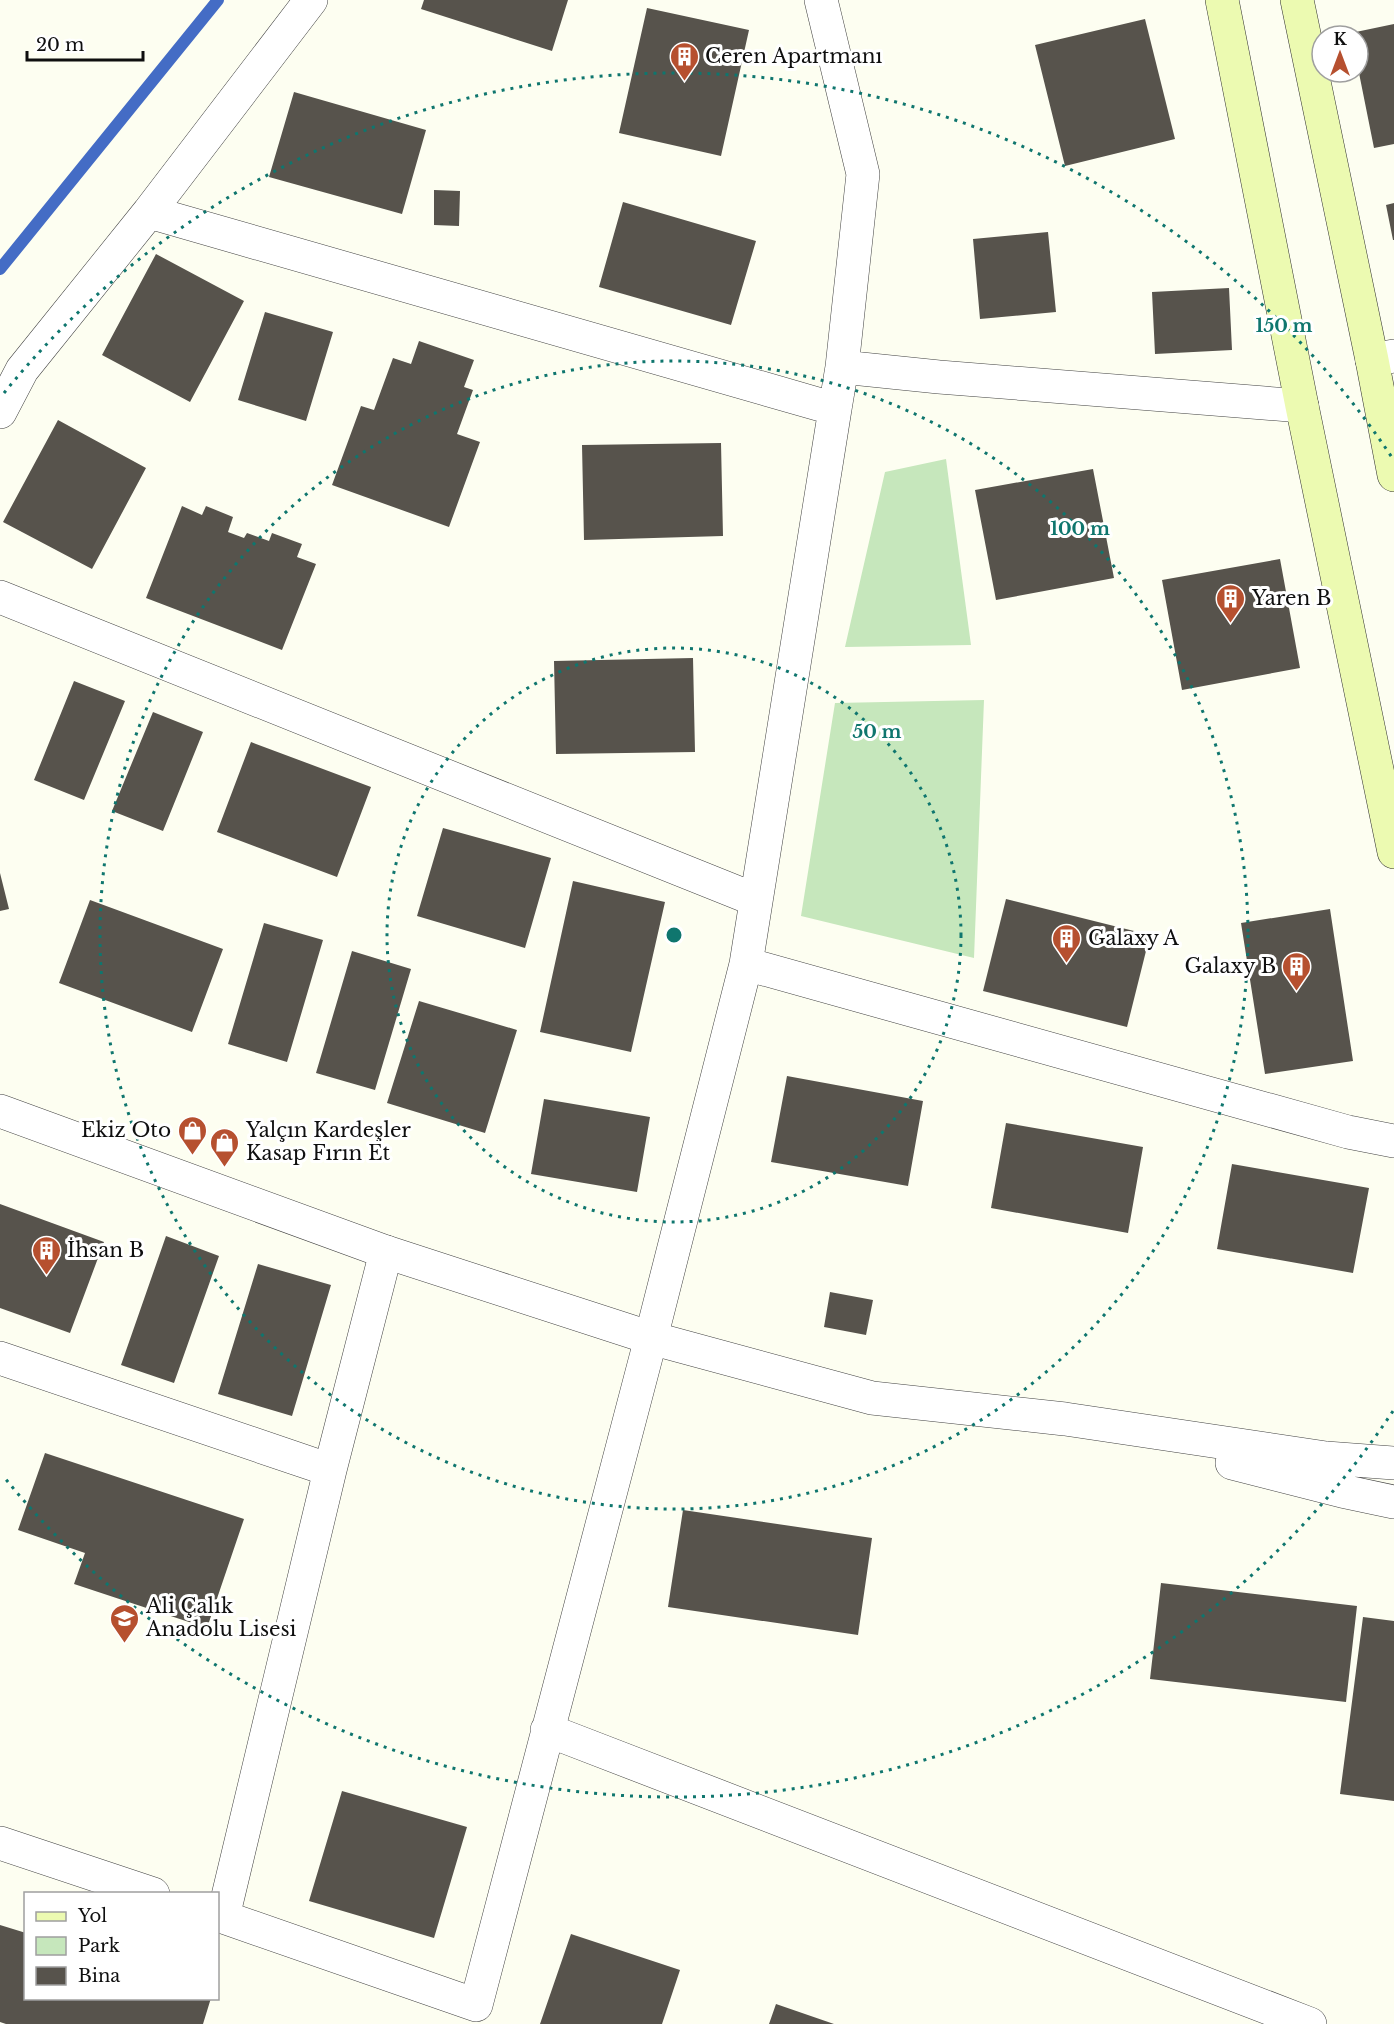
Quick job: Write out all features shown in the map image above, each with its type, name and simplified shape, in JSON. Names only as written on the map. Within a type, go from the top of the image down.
[{"type":"main road","points":[[1222,0],[1302,406],[1394,852]]},
{"type":"main road","points":[[1297,0],[1383,358],[1394,475]]},
{"type":"street","points":[[0,412],[22,370],[149,212],[311,0]]},
{"type":"street","points":[[386,1252],[220,1916],[473,2015],[651,1338],[746,964],[842,368],[863,174],[821,0]]},
{"type":"street","points":[[149,212],[835,409]]},
{"type":"street","points":[[842,368],[1302,406]]},
{"type":"street","points":[[0,597],[756,900]]},
{"type":"street","points":[[746,964],[1348,1132],[1394,1141]]},
{"type":"street","points":[[0,1111],[386,1252],[651,1338],[872,1398],[1065,1419],[1326,1458],[1394,1463]]},
{"type":"street","points":[[0,1358],[330,1470]]},
{"type":"street","points":[[1065,1419],[1342,1491],[1394,1502]]},
{"type":"street","points":[[547,1731],[1310,2024]]},
{"type":"street","points":[[0,1843],[150,1892]]},
{"type":"green space","points":[[946,459],[971,645],[845,647],[885,472]]},
{"type":"green space","points":[[984,700],[974,958],[801,916],[835,703]]},
{"type":"building","points":[[424,0],[568,0],[552,51],[421,9]]},
{"type":"building","name":"Ceren Apartmanı","points":[[647,8],[749,30],[721,156],[619,133]]},
{"type":"building","points":[[1145,19],[1175,139],[1065,166],[1035,45]]},
{"type":"building","points":[[1394,24],[1394,144],[1374,148],[1361,84],[1370,84],[1370,29]]},
{"type":"building","points":[[294,92],[426,130],[402,214],[269,177]]},
{"type":"building","points":[[434,190],[460,191],[459,226],[434,225]]},
{"type":"building","points":[[623,202],[756,241],[731,325],[599,287]]},
{"type":"building","points":[[1394,203],[1394,240],[1393,240],[1386,205]]},
{"type":"building","points":[[1048,232],[1056,312],[980,319],[973,239]]},
{"type":"building","points":[[156,254],[244,301],[190,402],[102,355]]},
{"type":"building","points":[[1229,288],[1232,350],[1155,354],[1152,292]]},
{"type":"building","points":[[265,312],[333,332],[306,421],[238,400]]},
{"type":"building","points":[[419,341],[474,360],[464,387],[473,390],[457,434],[480,442],[449,527],[332,485],[361,406],[374,410],[393,358],[411,364]]},
{"type":"building","points":[[58,420],[146,468],[92,569],[3,522]]},
{"type":"building","points":[[721,443],[723,536],[584,540],[582,445]]},
{"type":"building","points":[[1093,469],[1114,578],[996,600],[975,490]]},
{"type":"building","points":[[182,506],[202,515],[206,506],[233,517],[228,532],[244,538],[247,533],[269,541],[272,533],[302,544],[297,557],[316,564],[282,650],[146,598]]},
{"type":"building","name":"Yaren B","points":[[1280,559],[1300,668],[1182,690],[1162,580]]},
{"type":"building","points":[[693,658],[695,752],[556,754],[554,661]]},
{"type":"building","points":[[74,681],[125,701],[84,800],[34,780]]},
{"type":"building","points":[[153,712],[203,732],[163,831],[112,811]]},
{"type":"building","points":[[251,742],[371,787],[337,877],[217,832]]},
{"type":"building","points":[[443,828],[551,858],[525,948],[417,916]]},
{"type":"building","points":[[0,873],[9,909],[0,911]]},
{"type":"building","points":[[573,881],[665,902],[631,1052],[540,1032]]},
{"type":"building","name":"Galaxy A","points":[[1006,899],[1150,935],[1127,1027],[983,991]]},
{"type":"building","points":[[90,900],[223,949],[192,1032],[59,983]]},
{"type":"building","name":"Galaxy B","points":[[1330,909],[1353,1061],[1265,1074],[1241,923]]},
{"type":"building","points":[[264,923],[323,940],[287,1062],[228,1044]]},
{"type":"building","points":[[352,951],[411,969],[375,1090],[316,1073]]},
{"type":"building","points":[[419,1001],[517,1030],[485,1133],[387,1103]]},
{"type":"building","points":[[787,1076],[923,1101],[908,1186],[771,1162]]},
{"type":"building","points":[[544,1099],[650,1117],[637,1192],[531,1174]]},
{"type":"building","points":[[1006,1123],[1143,1147],[1128,1233],[991,1208]]},
{"type":"building","points":[[1232,1164],[1369,1188],[1353,1273],[1217,1249]]},
{"type":"building","name":"İhsan B","points":[[0,1204],[104,1242],[70,1333],[0,1308]]},
{"type":"building","points":[[166,1236],[219,1256],[174,1383],[121,1365]]},
{"type":"building","points":[[258,1264],[331,1285],[292,1416],[218,1394]]},
{"type":"building","points":[[830,1292],[873,1300],[866,1335],[824,1327]]},
{"type":"building","name":"Ali Çalık Anadolu Lisesi","points":[[45,1453],[244,1519],[207,1628],[74,1584],[85,1553],[18,1530]]},
{"type":"building","points":[[683,1510],[872,1538],[858,1635],[668,1607]]},
{"type":"building","points":[[1161,1583],[1357,1606],[1346,1702],[1150,1679]]},
{"type":"building","points":[[1363,1617],[1394,1621],[1394,1801],[1340,1794]]},
{"type":"building","points":[[342,1791],[467,1827],[434,1938],[309,1901]]},
{"type":"building","points":[[0,1925],[24,1932],[24,2000],[210,2000],[203,2024],[6,2024],[0,2022]]},
{"type":"building","points":[[571,1934],[680,1970],[662,2024],[540,2024]]},
{"type":"building","points":[[776,2004],[834,2024],[769,2024]]},
{"type":"waterway","points":[[0,269],[218,0]]},
{"type":"place","name":"Ceren Apartmanı","points":[[684,82]]},
{"type":"place","name":"Yaren B","points":[[1231,624]]},
{"type":"place","name":"Galaxy A","points":[[1067,964]]},
{"type":"place","name":"Galaxy B","points":[[1297,992]]},
{"type":"place","name":"Ekiz Oto","points":[[192,1156]]},
{"type":"place","name":"Yalçın Kardeşler Kasap Fırın Et","points":[[225,1168]]},
{"type":"place","name":"İhsan B","points":[[46,1276]]},
{"type":"place","name":"Ali Çalık Anadolu Lisesi","points":[[125,1644]]}]
